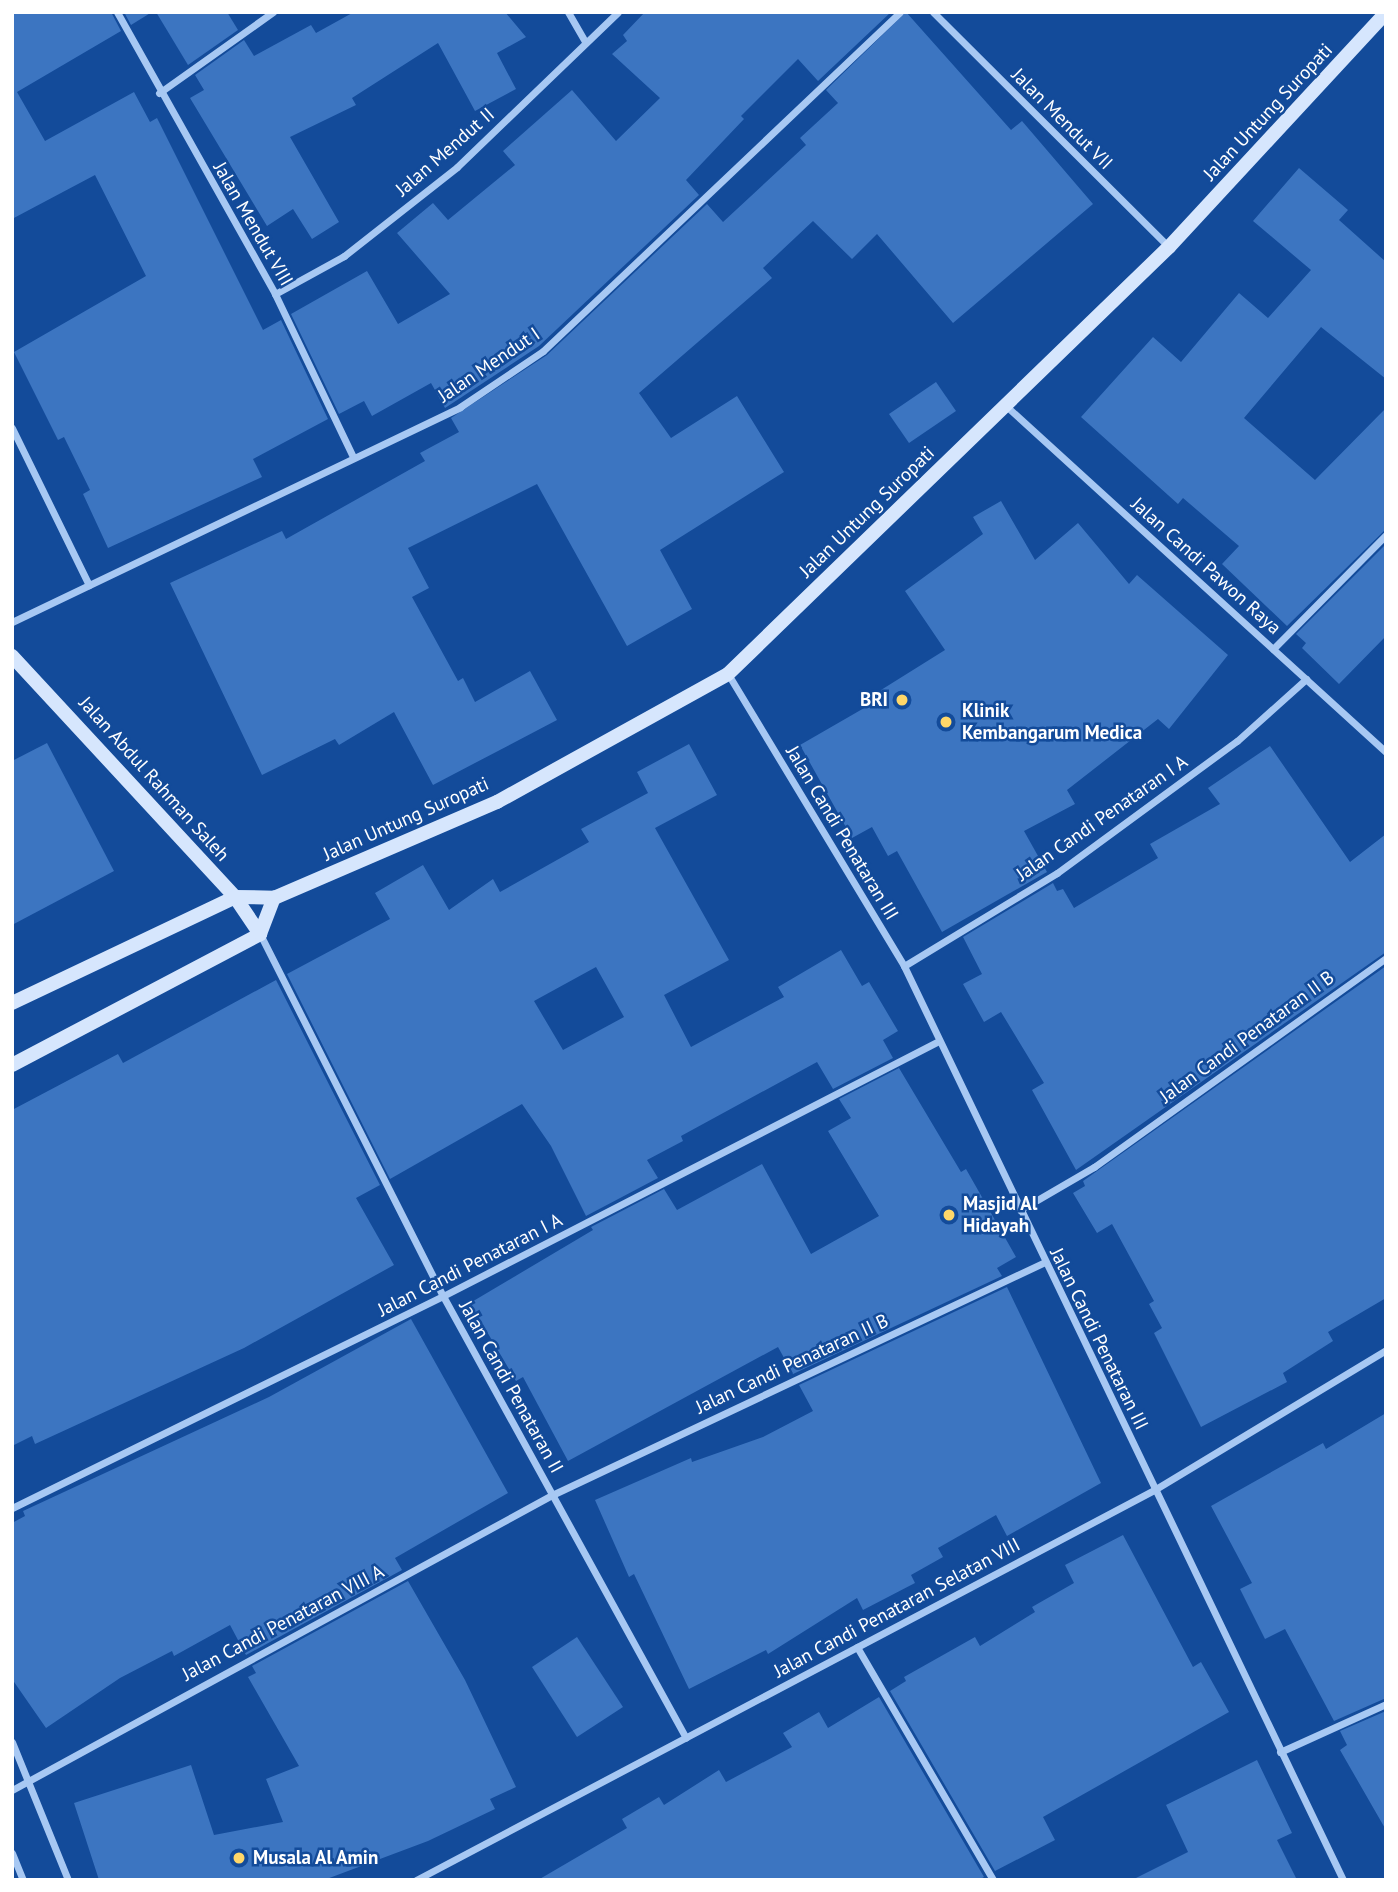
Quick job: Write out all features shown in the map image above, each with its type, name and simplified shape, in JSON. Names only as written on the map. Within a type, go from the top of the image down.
[{"type":"main road","name":"Jalan Untung Suropati","points":[[12,1003],[235,897],[274,898],[496,802],[728,674],[1169,247],[1386,13]]},
{"type":"main road","name":"Jalan Abdul Rahman Saleh","points":[[12,656],[235,897],[260,934]]},
{"type":"main road","points":[[12,1065],[260,934],[274,898]]},
{"type":"street","name":"Jalan Mendut VIII","points":[[117,12],[159,93],[275,294],[353,457]]},
{"type":"street","points":[[159,93],[273,12]]},
{"type":"street","points":[[568,12],[585,42]]},
{"type":"street","name":"Jalan Mendut II","points":[[275,294],[344,256],[457,167],[618,12]]},
{"type":"street","name":"Jalan Mendut I","points":[[12,621],[460,407],[543,351],[900,12]]},
{"type":"street","name":"Jalan Mendut VII","points":[[933,12],[1169,247]]},
{"type":"street","name":"Jalan Candi Pawon Raya","points":[[1005,405],[1386,752]]},
{"type":"street","points":[[12,428],[89,585]]},
{"type":"street","points":[[1273,649],[1386,535]]},
{"type":"street","name":"Jalan Candi Penataran III","points":[[728,674],[904,966],[937,1042],[1343,1880]]},
{"type":"street","name":"Jalan Candi Penataran I A","points":[[904,966],[1057,873],[1237,741],[1306,678]]},
{"type":"street","name":"Jalan Candi Penataran II","points":[[260,934],[443,1296],[687,1738]]},
{"type":"street","name":"Jalan Candi Penataran II B","points":[[1020,1210],[1094,1167],[1386,958]]},
{"type":"street","name":"Jalan Candi Penataran I A","points":[[12,1508],[443,1296],[937,1042]]},
{"type":"street","name":"Jalan Candi Penataran II B","points":[[552,1495],[1045,1262]]},
{"type":"street","name":"Jalan Candi Penataran Selatan VIII","points":[[416,1880],[1154,1490],[1386,1350]]},
{"type":"street","name":"Jalan Candi Penataran VIII A","points":[[12,1790],[28,1778],[552,1495]]},
{"type":"street","points":[[857,1647],[993,1880]]},
{"type":"street","points":[[1280,1752],[1386,1704]]},
{"type":"street","points":[[12,1742],[68,1880]]},
{"type":"street","points":[[12,1853],[23,1880]]},
{"type":"building","points":[[12,12],[111,12],[121,31],[17,92],[45,141],[134,92],[150,122],[157,118],[263,330],[281,320],[328,419],[253,459],[262,477],[108,548],[83,494],[90,490],[64,437],[58,440],[14,352],[146,276],[95,175],[12,219]]},
{"type":"building","points":[[124,12],[152,12],[131,25]]},
{"type":"building","points":[[156,12],[227,12],[238,30],[188,65]]},
{"type":"building","points":[[354,12],[505,12],[526,37],[497,53],[516,89],[475,111],[438,43],[352,98],[356,105],[290,137],[339,222],[312,239],[293,209],[267,226],[190,98],[204,90],[195,75],[244,40],[254,56],[311,25],[316,33]]},
{"type":"building","points":[[645,12],[891,12],[818,81],[798,59],[741,116],[744,119],[686,180],[699,195],[539,346],[445,408],[431,383],[372,416],[364,401],[339,414],[291,314],[367,271],[398,324],[450,294],[397,233],[433,203],[448,220],[515,165],[503,151],[572,90],[616,141],[660,98],[612,54],[627,41],[623,35]]},
{"type":"building","points":[[906,12],[1011,130],[1022,121],[1093,204],[953,323],[877,234],[852,259],[813,221],[763,268],[772,278],[639,393],[671,438],[737,396],[784,472],[660,550],[692,609],[627,646],[537,484],[408,548],[429,588],[412,597],[458,681],[463,678],[475,702],[530,671],[557,720],[433,785],[394,712],[339,745],[335,739],[262,775],[170,583],[282,531],[286,539],[425,461],[420,453],[459,432],[451,418],[547,355],[707,204],[723,222],[806,145],[800,138],[838,103],[826,90]]},
{"type":"building","points":[[1299,168],[1348,210],[1339,220],[1386,262],[1386,379],[1321,327],[1244,418],[1315,480],[1386,408],[1386,529],[1287,626],[1222,564],[1239,546],[1183,498],[1178,504],[1081,417],[1153,337],[1181,362],[1239,293],[1268,318],[1311,270],[1253,221]]},
{"type":"building","points":[[936,382],[956,411],[909,443],[889,414]]},
{"type":"building","points":[[1001,501],[1035,560],[1078,523],[1129,584],[1137,575],[1228,655],[1169,729],[1158,719],[1067,790],[1075,804],[1024,831],[1047,872],[942,932],[897,851],[888,856],[872,827],[852,838],[800,745],[885,696],[881,690],[945,650],[905,591],[983,534],[973,517]]},
{"type":"building","points":[[1386,544],[1386,636],[1339,684],[1302,648],[1306,643],[1296,634]]},
{"type":"building","points":[[47,743],[114,871],[12,925],[12,761]]},
{"type":"building","points":[[689,744],[717,795],[655,828],[729,960],[664,995],[691,1047],[784,997],[778,987],[841,950],[862,986],[869,982],[898,1031],[883,1040],[893,1058],[833,1089],[817,1062],[681,1136],[683,1141],[647,1160],[658,1178],[586,1216],[551,1146],[522,1104],[390,1179],[287,974],[390,919],[375,893],[423,865],[449,910],[493,879],[500,892],[589,842],[581,829],[648,793],[637,772]],"holes":[[[596,967],[624,1017],[563,1050],[534,1001]]]},
{"type":"building","points":[[1270,746],[1350,862],[1386,834],[1386,952],[1076,1170],[1032,1090],[1044,1083],[1001,1012],[984,1022],[963,984],[982,974],[963,937],[1053,883],[1057,891],[1063,889],[1074,908],[1158,858],[1150,844],[1220,804],[1208,788]]},
{"type":"building","points":[[1386,966],[1386,1298],[1328,1332],[1333,1341],[1283,1373],[1287,1382],[1201,1427],[1154,1333],[1162,1328],[1149,1304],[1154,1301],[1112,1224],[1097,1233],[1073,1193],[1085,1186],[1083,1181]]},
{"type":"building","points":[[276,980],[380,1185],[356,1198],[394,1265],[244,1348],[35,1444],[32,1436],[12,1446],[12,1110],[118,1054],[123,1063]]},
{"type":"building","points":[[899,1068],[961,1172],[966,1169],[1016,1257],[997,1268],[1002,1276],[793,1374],[778,1347],[568,1461],[523,1377],[516,1381],[470,1303],[593,1230],[591,1227],[664,1189],[677,1210],[762,1164],[811,1254],[879,1216],[828,1131],[851,1118],[839,1099]]},
{"type":"building","points":[[1007,1287],[1101,1483],[1007,1536],[996,1515],[938,1548],[943,1557],[911,1575],[915,1583],[863,1610],[857,1598],[768,1654],[766,1650],[689,1689],[634,1574],[629,1577],[595,1500],[691,1458],[692,1462],[763,1437],[813,1411],[799,1385]]},
{"type":"building","points":[[411,1319],[508,1493],[395,1558],[402,1570],[246,1655],[230,1625],[174,1656],[172,1651],[120,1678],[46,1728],[12,1679],[12,1523],[25,1516],[23,1511],[269,1397]]},
{"type":"building","points":[[1386,1413],[1386,1698],[1334,1721],[1285,1629],[1265,1639],[1240,1589],[1252,1583],[1211,1506],[1323,1443],[1326,1449]]},
{"type":"building","points":[[1123,1535],[1193,1667],[1201,1662],[1229,1712],[1043,1817],[1055,1840],[995,1871],[890,1691],[906,1681],[904,1677],[975,1637],[980,1646],[1035,1612],[1032,1607],[1074,1583],[1065,1565]]},
{"type":"building","points":[[408,1581],[465,1680],[516,1787],[490,1799],[495,1809],[428,1841],[324,1880],[99,1880],[74,1803],[191,1765],[214,1835],[283,1822],[266,1779],[299,1766],[248,1677],[256,1673],[252,1666]]},
{"type":"building","points":[[577,1637],[623,1707],[577,1737],[532,1667]]},
{"type":"building","points":[[879,1697],[984,1877],[979,1880],[538,1880],[627,1828],[622,1819],[659,1797],[664,1805],[719,1770],[726,1782],[792,1747],[783,1733],[819,1712],[828,1728]]},
{"type":"building","points":[[1386,1711],[1386,1830],[1340,1750],[1347,1745],[1340,1731]]},
{"type":"building","points":[[1257,1760],[1292,1833],[1277,1840],[1297,1880],[1132,1880],[1188,1852],[1166,1805]]},
{"type":"place","name":"BRI","points":[[902,700]]},
{"type":"place","name":"Klinik Kembangarum Medica","points":[[946,722]]},
{"type":"place","name":"Masjid Al Hidayah","points":[[949,1215]]},
{"type":"place","name":"Musala Al Amin","points":[[239,1858]]}]
